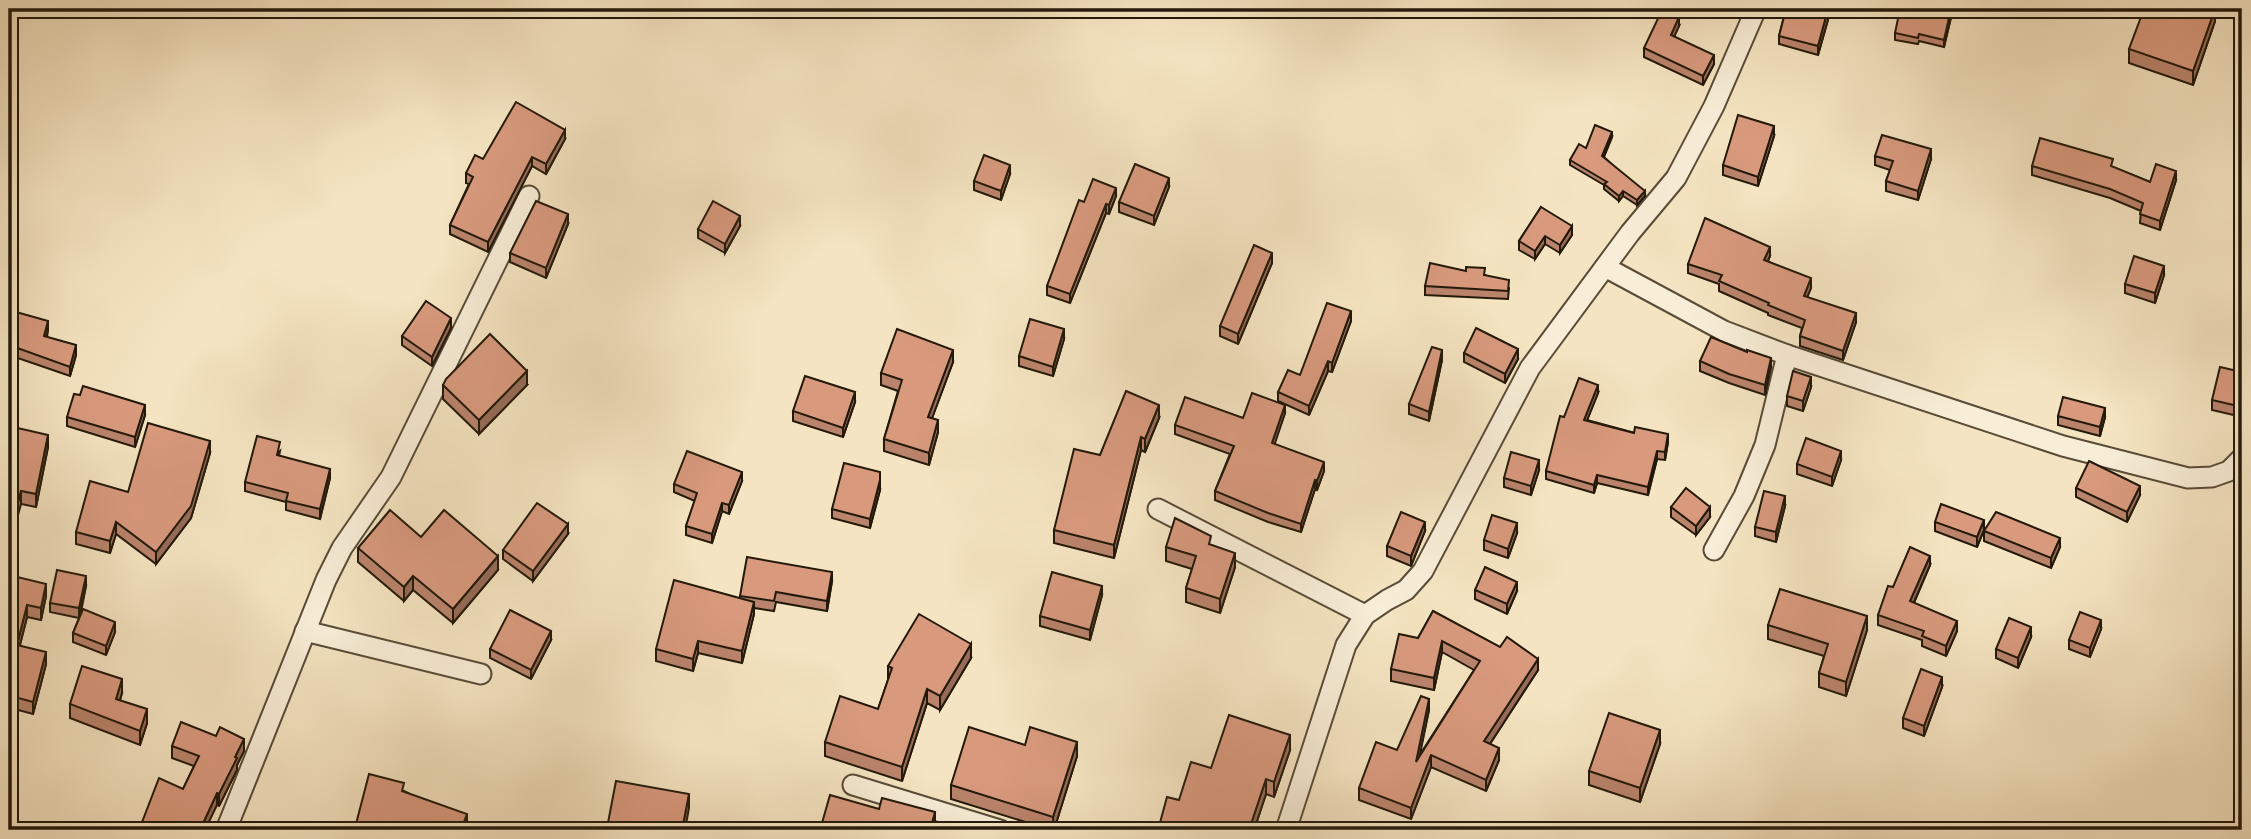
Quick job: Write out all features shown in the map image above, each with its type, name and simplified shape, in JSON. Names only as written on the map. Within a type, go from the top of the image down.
[{"type":"street","points":[[1286,830],[1346,645],[1365,615],[1406,590],[1423,571],[1530,368],[1676,178],[1714,106],[1756,9]]},
{"type":"street","points":[[226,830],[305,631],[342,548],[391,477],[530,196]]},
{"type":"street","points":[[1605,267],[1724,331],[1787,355],[2063,446],[2188,478],[2212,477],[2229,471],[2242,458]]},
{"type":"street","points":[[1714,550],[1744,496],[1765,445],[1787,355]]},
{"type":"street","points":[[1158,509],[1365,615]]},
{"type":"street","points":[[305,631],[481,674]]},
{"type":"street","points":[[853,785],[1000,830]]},
{"type":"building","points":[[1786,9],[1828,9],[1818,46],[1779,36]]},
{"type":"building","points":[[1900,9],[1951,9],[1944,40],[1919,34],[1918,38],[1895,33]]},
{"type":"building","points":[[2144,9],[2215,9],[2193,71],[2129,49]]},
{"type":"building","points":[[1662,10],[1679,17],[1671,35],[1714,55],[1703,76],[1644,48]]},
{"type":"building","points":[[516,102],[565,130],[546,164],[532,157],[488,242],[450,225],[473,177],[466,173],[475,155],[483,159]]},
{"type":"building","points":[[1738,115],[1774,126],[1758,177],[1723,165]]},
{"type":"building","points":[[1595,125],[1612,132],[1602,156],[1645,191],[1637,200],[1623,191],[1619,196],[1604,184],[1607,182],[1570,160],[1579,144],[1586,148]]},
{"type":"building","points":[[1882,135],[1931,149],[1918,191],[1886,181],[1893,161],[1875,156]]},
{"type":"building","points":[[2040,138],[2113,159],[2111,166],[2150,182],[2156,164],[2176,171],[2160,221],[2140,214],[2143,203],[2110,189],[2032,166]]},
{"type":"building","points":[[984,155],[1010,165],[1001,191],[974,181]]},
{"type":"building","points":[[1135,164],[1169,178],[1154,216],[1119,202]]},
{"type":"building","points":[[1093,179],[1116,188],[1109,205],[1106,204],[1070,294],[1047,286],[1079,200],[1084,202]]},
{"type":"building","points":[[536,201],[568,214],[546,268],[510,253]]},
{"type":"building","points":[[713,201],[740,216],[725,244],[698,229]]},
{"type":"building","points":[[1541,207],[1572,226],[1560,245],[1545,236],[1535,251],[1519,241]]},
{"type":"building","points":[[1705,218],[1770,247],[1764,260],[1811,278],[1804,296],[1856,313],[1843,351],[1800,336],[1805,320],[1719,281],[1722,275],[1688,264]]},
{"type":"building","points":[[1254,245],[1272,253],[1238,334],[1220,326]]},
{"type":"building","points":[[2134,256],[2164,266],[2155,293],[2125,284]]},
{"type":"building","points":[[1430,263],[1466,271],[1466,267],[1485,268],[1484,275],[1509,280],[1508,291],[1425,286]]},
{"type":"building","points":[[426,301],[451,318],[432,357],[402,336]]},
{"type":"building","points":[[1327,303],[1351,311],[1332,363],[1328,361],[1309,406],[1278,392],[1288,370],[1300,375]]},
{"type":"building","points":[[9,310],[48,321],[44,336],[76,345],[70,367],[9,345]]},
{"type":"building","points":[[1030,319],[1064,329],[1053,367],[1019,356]]},
{"type":"building","points":[[1476,328],[1518,349],[1505,374],[1464,353]]},
{"type":"building","points":[[897,329],[953,350],[928,417],[938,420],[929,453],[884,439],[902,380],[881,373]]},
{"type":"building","points":[[490,334],[527,371],[479,420],[443,385]]},
{"type":"building","points":[[1711,337],[1747,352],[1771,358],[1765,385],[1729,374],[1700,361]]},
{"type":"building","points":[[1432,347],[1442,350],[1429,412],[1409,404]]},
{"type":"building","points":[[2220,367],[2242,372],[2242,407],[2212,400]]},
{"type":"building","points":[[1793,371],[1811,377],[1803,401],[1787,396]]},
{"type":"building","points":[[805,376],[855,392],[843,428],[793,411]]},
{"type":"building","points":[[1579,378],[1598,385],[1584,420],[1634,433],[1635,427],[1668,434],[1665,452],[1657,451],[1648,487],[1597,475],[1594,485],[1546,471],[1560,416],[1564,417]]},
{"type":"building","points":[[83,386],[145,405],[135,437],[67,417],[74,394],[80,395]]},
{"type":"building","points":[[1126,391],[1159,405],[1145,439],[1141,437],[1114,545],[1054,530],[1074,449],[1100,455]]},
{"type":"building","points":[[1252,393],[1285,405],[1272,443],[1324,462],[1317,481],[1315,480],[1301,524],[1215,491],[1234,446],[1175,425],[1185,397],[1243,418]]},
{"type":"building","points":[[2063,397],[2105,408],[2100,427],[2058,416]]},
{"type":"building","points":[[148,423],[210,441],[191,506],[156,552],[116,522],[110,541],[76,532],[90,481],[128,492]]},
{"type":"building","points":[[9,426],[48,435],[36,494],[21,491],[9,535]]},
{"type":"building","points":[[257,436],[280,442],[277,455],[330,469],[320,509],[286,501],[288,493],[245,482]]},
{"type":"building","points":[[1806,438],[1841,451],[1832,477],[1797,464]]},
{"type":"building","points":[[687,451],[742,472],[729,505],[722,503],[712,534],[686,526],[697,493],[674,484]]},
{"type":"building","points":[[1511,452],[1539,460],[1531,486],[1504,478]]},
{"type":"building","points":[[2089,461],[2140,486],[2127,512],[2076,488]]},
{"type":"building","points":[[844,463],[880,472],[870,519],[832,509]]},
{"type":"building","points":[[1686,488],[1710,507],[1696,526],[1671,507]]},
{"type":"building","points":[[1764,491],[1785,496],[1776,532],[1755,527]]},
{"type":"building","points":[[537,503],[568,524],[533,571],[503,550]]},
{"type":"building","points":[[1941,504],[1984,520],[1977,537],[1935,522]]},
{"type":"building","points":[[390,510],[421,537],[444,510],[498,556],[453,609],[413,576],[404,587],[358,548]]},
{"type":"building","points":[[1401,512],[1425,522],[1411,556],[1387,546]]},
{"type":"building","points":[[1996,512],[2060,538],[2051,558],[1984,531]]},
{"type":"building","points":[[1492,515],[1517,523],[1508,549],[1484,540]]},
{"type":"building","points":[[1175,518],[1211,536],[1209,544],[1235,553],[1220,599],[1186,588],[1196,556],[1166,547]]},
{"type":"building","points":[[1910,547],[1930,556],[1910,601],[1957,621],[1946,646],[1922,636],[1924,631],[1878,615],[1888,586],[1893,587]]},
{"type":"building","points":[[747,557],[832,572],[827,601],[776,592],[774,601],[740,596]]},
{"type":"building","points":[[1485,567],[1517,582],[1507,604],[1475,590]]},
{"type":"building","points":[[57,570],[86,576],[79,608],[50,603]]},
{"type":"building","points":[[1052,572],[1102,586],[1090,630],[1040,616]]},
{"type":"building","points":[[9,575],[46,584],[41,608],[27,605],[17,645],[46,652],[33,702],[11,696],[9,705]]},
{"type":"building","points":[[674,580],[754,602],[742,651],[698,641],[693,659],[656,649]]},
{"type":"building","points":[[1780,589],[1867,616],[1846,682],[1819,673],[1828,644],[1768,625]]},
{"type":"building","points":[[83,609],[115,622],[106,646],[73,633]]},
{"type":"building","points":[[510,610],[551,631],[531,670],[490,649]]},
{"type":"building","points":[[1433,611],[1500,647],[1507,637],[1538,659],[1484,741],[1499,748],[1486,780],[1431,755],[1411,808],[1359,788],[1376,742],[1397,750],[1421,696],[1429,699],[1416,762],[1480,661],[1442,641],[1434,678],[1391,669],[1399,634],[1418,638]]},
{"type":"building","points":[[2080,612],[2101,620],[2090,648],[2069,640]]},
{"type":"building","points":[[919,614],[971,644],[940,696],[927,689],[902,767],[825,742],[840,696],[878,709],[892,668],[888,666]]},
{"type":"building","points":[[2009,618],[2031,627],[2018,658],[1996,649]]},
{"type":"building","points":[[82,666],[122,679],[116,699],[147,709],[140,731],[70,704]]},
{"type":"building","points":[[1921,669],[1942,677],[1924,726],[1903,718]]},
{"type":"building","points":[[1609,713],[1660,730],[1640,788],[1589,771]]},
{"type":"building","points":[[1229,715],[1290,735],[1274,782],[1266,779],[1249,830],[1158,830],[1167,797],[1179,800],[1191,762],[1211,768]]},
{"type":"building","points":[[181,722],[216,736],[220,727],[244,739],[200,830],[139,830],[159,778],[183,789],[199,756],[172,746]]},
{"type":"building","points":[[969,727],[1025,745],[1030,727],[1077,742],[1053,817],[951,785]]},
{"type":"building","points":[[369,774],[404,783],[402,791],[467,814],[461,830],[381,830],[356,824]]},
{"type":"building","points":[[616,781],[689,794],[682,830],[607,828]]},
{"type":"building","points":[[830,795],[879,809],[882,798],[935,812],[930,830],[820,830]]}]
